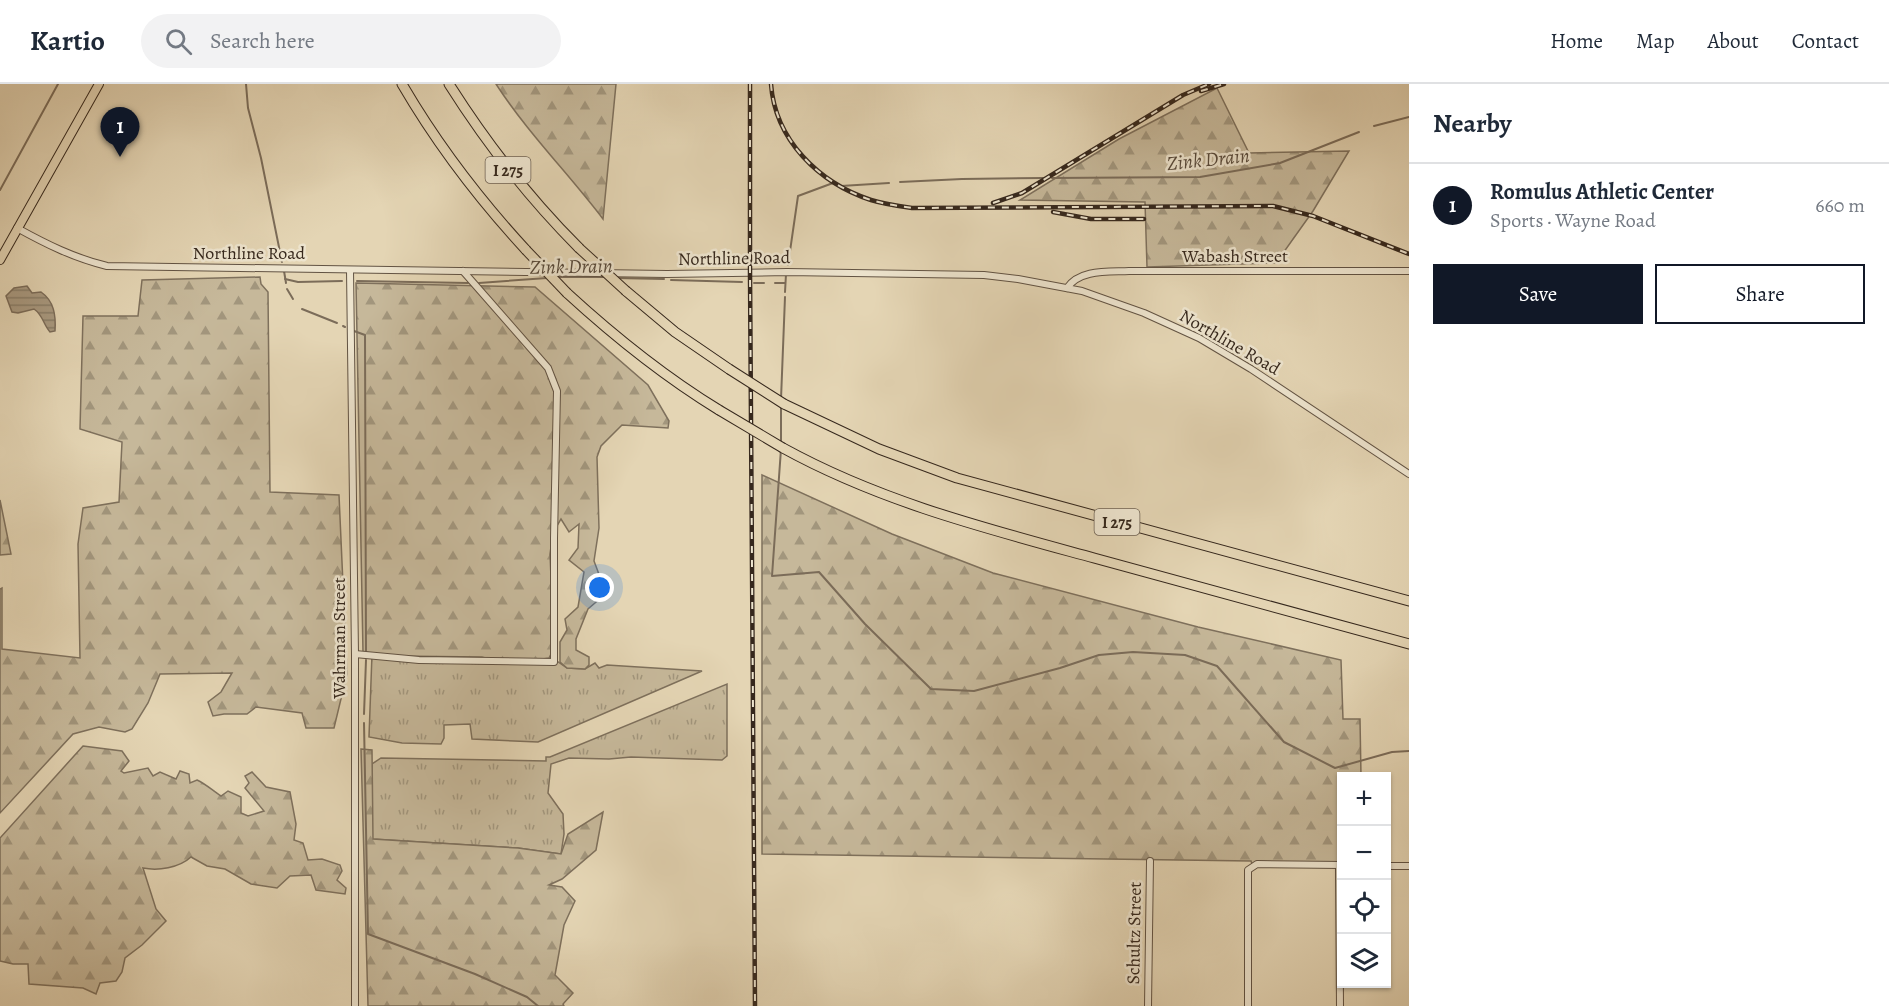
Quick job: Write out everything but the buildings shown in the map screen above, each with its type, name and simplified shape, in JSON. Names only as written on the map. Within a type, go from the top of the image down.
[{"type":"highway","name":"I 275","points":[[402,84],[447,154],[475,190],[526,250],[567,293],[647,361],[692,393],[783,448],[865,487],[942,515],[1409,644]]},
{"type":"highway","name":"I 275","points":[[449,84],[506,168],[548,217],[579,248],[675,332],[784,404],[879,449],[957,478],[1409,602]]},
{"type":"main road","points":[[0,260],[99,84]]},
{"type":"street","name":"Northline Road","points":[[17,228],[55,249],[88,262],[107,266],[984,275],[1018,279],[1082,291],[1181,329],[1217,348],[1409,474]]},
{"type":"street","name":"Wahrman Street","points":[[350,270],[355,654],[355,1006]]},
{"type":"street","name":"Wabash Street","points":[[1067,288],[1078,277],[1090,273],[1409,270]]},
{"type":"street","points":[[355,654],[419,660],[554,662],[557,391],[548,368],[463,271]]},
{"type":"street","name":"Schultz Street","points":[[1148,1006],[1150,861]]},
{"type":"street","points":[[1248,1006],[1246,875],[1250,867],[1257,864],[1337,865]]},
{"type":"street","points":[[1391,866],[1409,866]]},
{"type":"street","points":[[1340,880],[1340,1006]]},
{"type":"green space","points":[[496,84],[616,84],[603,219],[521,119]]},
{"type":"green space","points":[[1217,88],[1249,153],[1349,151],[1313,211],[1276,263],[1147,267],[1145,202],[1020,200],[1119,139]]},
{"type":"green space","points":[[260,277],[261,284],[268,292],[270,492],[339,495],[347,674],[334,728],[306,728],[302,713],[256,707],[247,714],[213,716],[208,702],[221,692],[232,673],[160,674],[148,703],[132,729],[125,732],[99,727],[73,734],[0,813],[0,589],[2,588],[2,649],[80,658],[78,544],[83,508],[119,502],[122,442],[80,429],[83,316],[138,316],[142,280]]},
{"type":"green space","points":[[356,283],[535,287],[648,385],[669,421],[668,428],[622,425],[601,446],[597,457],[599,528],[594,561],[600,577],[602,597],[588,609],[576,639],[576,650],[589,657],[589,665],[585,669],[567,668],[560,662],[560,642],[567,630],[565,619],[578,607],[584,572],[569,560],[578,548],[579,524],[569,532],[561,519],[553,533],[550,554],[554,648],[549,658],[536,660],[396,656],[363,652]]},
{"type":"green space","points":[[762,475],[892,534],[993,573],[1198,627],[1341,660],[1343,719],[1360,719],[1361,772],[1337,772],[1337,864],[762,854]]},
{"type":"green space","points":[[0,500],[11,554],[0,555]]},
{"type":"green space","points":[[372,654],[489,659],[551,657],[567,668],[585,669],[595,663],[599,668],[607,665],[702,671],[538,742],[472,739],[470,724],[444,725],[444,738],[441,744],[402,743],[369,737]]},
{"type":"green space","points":[[727,684],[727,756],[722,760],[631,757],[569,758],[551,764],[548,793],[563,814],[564,834],[561,854],[518,848],[372,839],[372,764],[381,758],[546,761],[546,757]]},
{"type":"green space","points":[[83,746],[122,751],[129,761],[121,771],[124,773],[148,768],[153,776],[160,772],[176,779],[180,771],[189,774],[190,783],[197,780],[221,796],[228,791],[241,797],[241,813],[248,816],[264,811],[245,788],[249,783],[245,776],[252,772],[266,787],[290,792],[296,824],[294,840],[303,843],[308,860],[322,859],[340,865],[342,871],[337,880],[346,888],[345,894],[316,890],[311,875],[290,876],[277,888],[251,884],[225,869],[207,866],[191,857],[181,864],[168,868],[143,868],[156,909],[166,921],[125,958],[122,972],[116,981],[100,983],[96,994],[83,988],[29,984],[28,964],[0,961],[0,838]]},
{"type":"green space","points":[[361,749],[372,750],[373,839],[518,848],[561,854],[568,834],[603,812],[596,850],[562,879],[549,885],[562,887],[575,901],[564,925],[555,975],[573,993],[563,1004],[564,1006],[368,1006]]},
{"type":"shaded area","points":[[27,286],[32,293],[41,292],[49,300],[54,314],[55,331],[50,332],[34,309],[18,313],[12,312],[6,296],[14,288]]},
{"type":"waterway","points":[[0,190],[58,84]]},
{"type":"waterway","name":"Zink Drain","points":[[246,84],[248,108],[261,158],[282,262]]},
{"type":"waterway","name":"Zink Drain","points":[[1374,126],[1409,117]]},
{"type":"waterway","name":"Zink Drain","points":[[1052,178],[1200,177],[1280,163],[1359,132]]},
{"type":"waterway","name":"Zink Drain","points":[[900,182],[1043,178]]},
{"type":"waterway","name":"Zink Drain","points":[[788,265],[798,196],[833,183]]},
{"type":"waterway","name":"Zink Drain","points":[[841,186],[889,183]]},
{"type":"waterway","name":"Zink Drain","points":[[284,271],[286,283]]},
{"type":"waterway","name":"Zink Drain","points":[[785,292],[786,274]]},
{"type":"waterway","name":"Zink Drain","points":[[556,277],[607,277]]},
{"type":"waterway","name":"Zink Drain","points":[[479,283],[547,278]]},
{"type":"waterway","name":"Zink Drain","points":[[616,278],[664,279]]},
{"type":"waterway","name":"Zink Drain","points":[[285,279],[298,282],[342,281]]},
{"type":"waterway","name":"Zink Drain","points":[[671,280],[742,282]]},
{"type":"waterway","name":"Zink Drain","points":[[357,281],[468,283]]},
{"type":"waterway","name":"Zink Drain","points":[[754,283],[764,283]]},
{"type":"waterway","name":"Zink Drain","points":[[775,283],[785,283]]},
{"type":"waterway","points":[[287,289],[293,299]]},
{"type":"waterway","points":[[781,399],[785,297]]},
{"type":"waterway","points":[[302,309],[337,323]]},
{"type":"waterway","points":[[354,331],[365,335],[366,653]]},
{"type":"waterway","points":[[781,407],[781,444]]},
{"type":"waterway","points":[[781,449],[772,576],[819,572],[865,624],[931,689],[974,691],[1099,655],[1133,652],[1185,655],[1217,666],[1284,742],[1335,768],[1392,752],[1409,751]]},
{"type":"waterway","points":[[364,714],[366,660]]},
{"type":"waterway","points":[[364,723],[368,934],[475,974],[527,997],[538,1006]]},
{"type":"railway","points":[[750,84],[755,1006]]},
{"type":"railway","points":[[771,84],[774,104],[781,123],[803,157],[834,183],[852,192],[891,205],[912,208],[1273,206],[1313,216],[1409,254]]},
{"type":"railway","points":[[993,203],[1022,193],[1183,95],[1209,84]]},
{"type":"railway","points":[[1201,91],[1224,84]]},
{"type":"railway","points":[[1053,212],[1091,219],[1144,219]]},
{"type":"place","name":"Romulus Athletic Center","points":[[120,157]]}]
